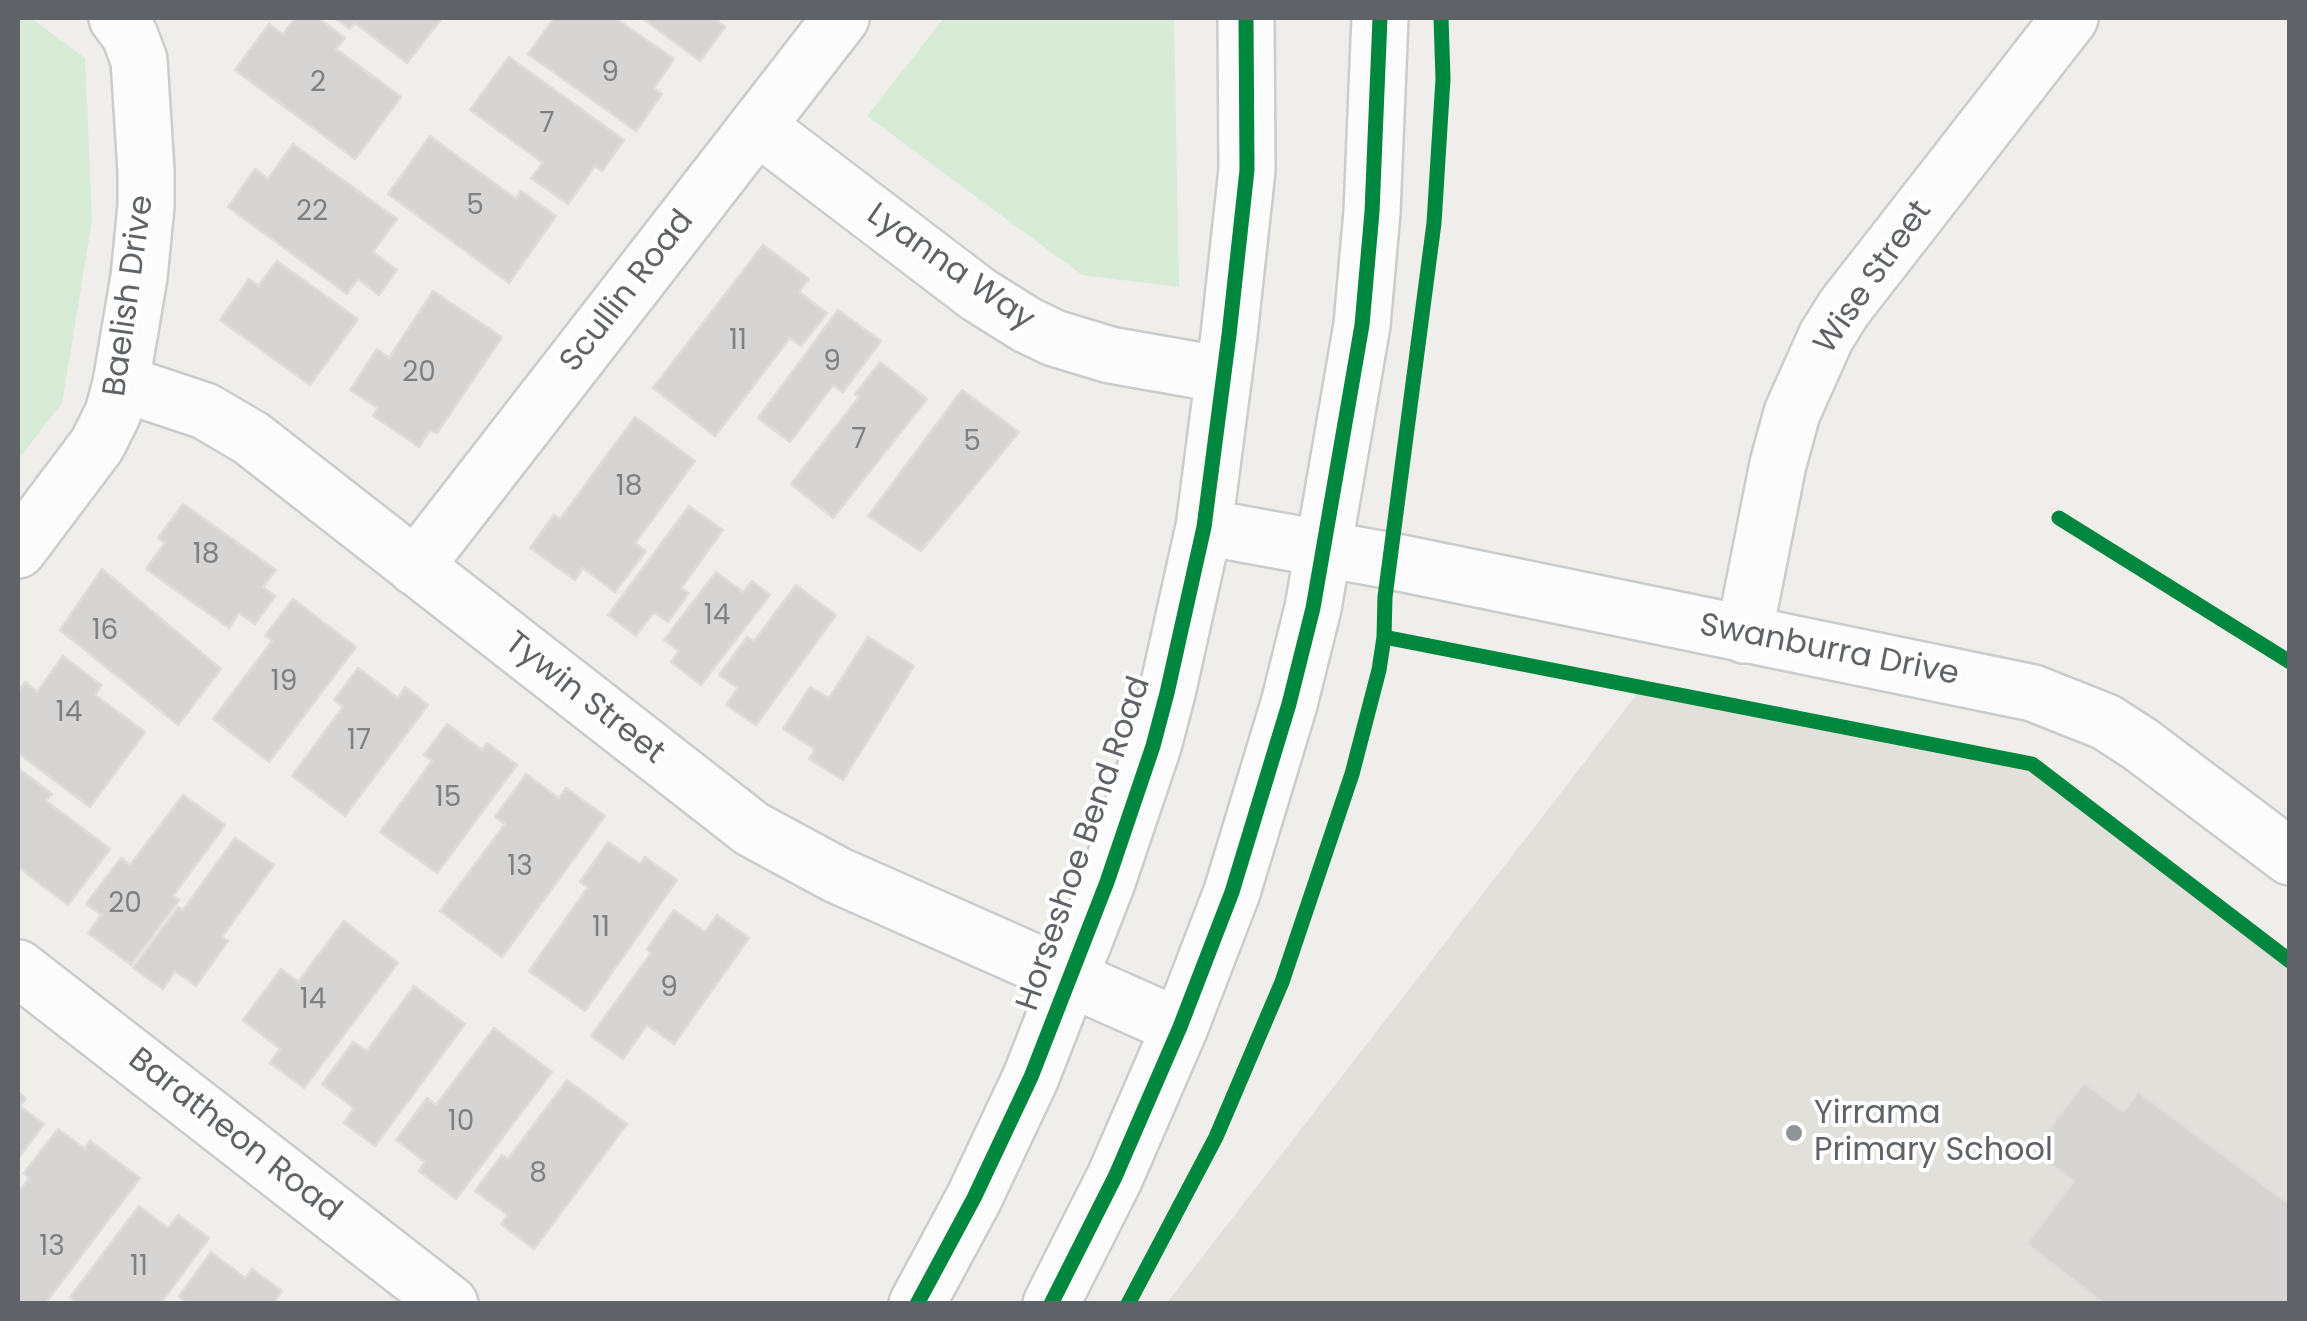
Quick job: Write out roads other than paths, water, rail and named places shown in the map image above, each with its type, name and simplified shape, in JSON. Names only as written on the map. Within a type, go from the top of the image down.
[{"type":"street","name":"Scullin Road","points":[[414,567],[841,18]]},
{"type":"street","name":"Horseshoe Bend Road","points":[[917,1304],[1011,1122],[1070,980],[1153,746],[1181,637],[1204,527],[1247,170],[1246,18]]},
{"type":"street","points":[[1051,1304],[1115,1177],[1180,1027],[1232,892],[1314,608],[1362,325],[1372,212],[1380,18]]},
{"type":"street","name":"Wise Street","points":[[1744,635],[1778,464],[1792,413],[1826,336],[2070,18]]},
{"type":"street","name":"Baelish Drive","points":[[18,550],[97,445],[113,414],[121,382],[139,277],[146,206],[141,76],[126,20]]},
{"type":"street","name":"Lyanna Way","points":[[757,126],[979,295],[1027,325],[1054,338],[1110,354],[1224,375]]},
{"type":"street","name":"Tywin Street","points":[[121,382],[183,402],[225,421],[752,829],[837,875],[1180,1027]]},
{"type":"street","name":"Swanburra Drive","points":[[1204,527],[1991,682],[2106,722],[2290,857]]},
{"type":"street","name":"Baratheon Road","points":[[18,968],[450,1304]]},
{"type":"place","name":"Yirrama Primary School","points":[[1794,1133]]}]
